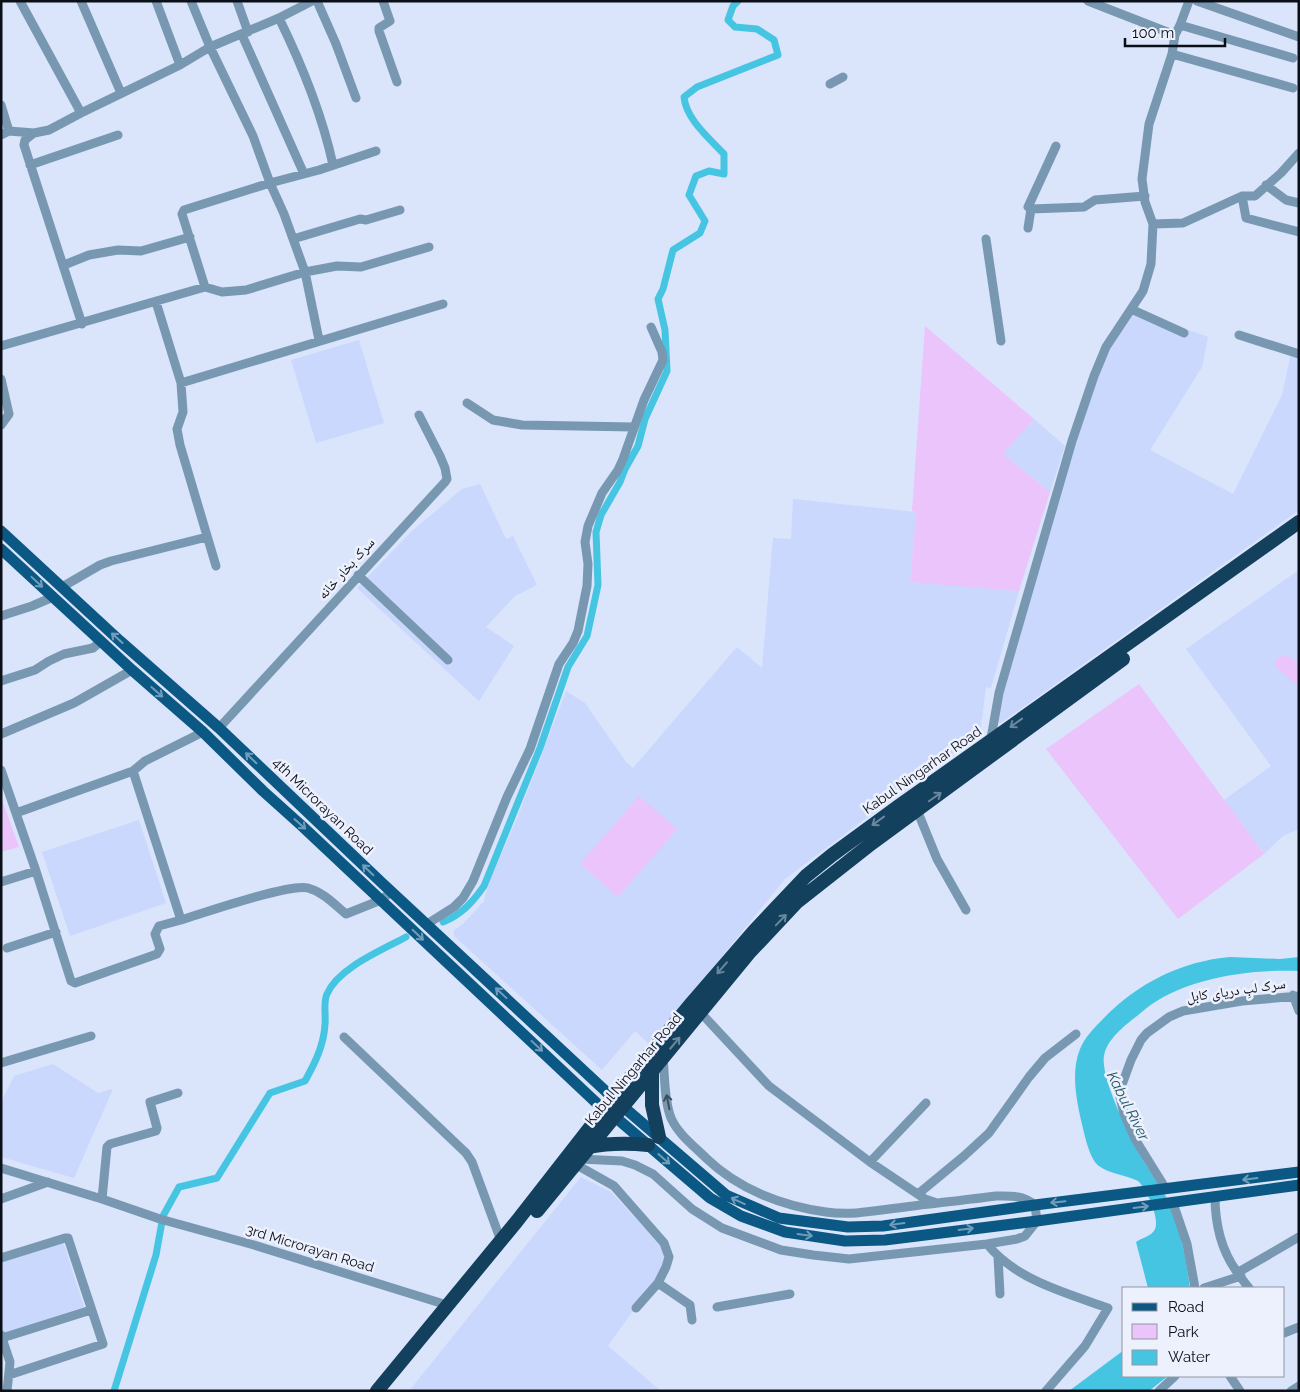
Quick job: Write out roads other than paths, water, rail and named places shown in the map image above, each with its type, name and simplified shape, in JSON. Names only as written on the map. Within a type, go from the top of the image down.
[{"type":"highway","name":"Kabul Ningarhar Road","points":[[377,1391],[613,1107],[754,932],[806,876],[871,826],[991,748],[1299,522]]},
{"type":"highway","points":[[991,748],[1030,727],[1299,533]]},
{"type":"highway","name":"Kabul Ningarhar Road","points":[[388,1391],[590,1146],[613,1107],[663,1058],[749,953],[798,902],[850,860],[981,764],[991,748]]},
{"type":"highway","points":[[590,1146],[608,1143],[654,1141],[652,1070]]},
{"type":"main road","name":"4th Microrayan Road","points":[[1,530],[219,728],[427,924],[613,1107]]},
{"type":"main road","name":"4th Microrayan Road","points":[[1,549],[132,670],[203,732],[263,791],[381,900],[613,1107]]},
{"type":"main road","points":[[56,600],[65,590]]},
{"type":"main road","points":[[613,1107],[726,1196],[779,1218],[848,1227],[883,1226],[1299,1172]]},
{"type":"main road","points":[[654,1141],[710,1198],[741,1216],[785,1232],[845,1241],[885,1240],[1299,1185]]},
{"type":"street","points":[[20,1],[81,113]]},
{"type":"street","points":[[80,1],[121,93]]},
{"type":"street","points":[[156,1],[180,65]]},
{"type":"street","points":[[191,1],[210,47],[253,136],[270,184],[284,214],[306,272],[319,340]]},
{"type":"street","points":[[237,1],[245,33],[304,174]]},
{"type":"street","points":[[1,105],[5,133],[34,133],[49,130],[180,65],[210,47],[279,18],[312,1]]},
{"type":"street","points":[[317,1],[336,44],[356,98]]},
{"type":"street","points":[[383,1],[390,21],[378,28],[398,82]]},
{"type":"street","points":[[1088,1],[1174,35]]},
{"type":"street","points":[[991,748],[999,693],[1072,441],[1102,355],[1143,291],[1151,264],[1153,224],[1145,202],[1142,179],[1149,124],[1172,54],[1174,35],[1189,1]]},
{"type":"street","points":[[1197,1],[1299,37]]},
{"type":"street","points":[[279,18],[303,71],[322,123],[333,165]]},
{"type":"street","points":[[1180,25],[1293,58]]},
{"type":"street","points":[[1172,54],[1293,88]]},
{"type":"street","points":[[830,84],[843,77]]},
{"type":"street","points":[[34,133],[26,140],[24,145],[82,324]]},
{"type":"street","points":[[30,165],[118,135]]},
{"type":"street","points":[[1056,146],[1028,207],[1032,209],[1084,207],[1095,200],[1145,196]]},
{"type":"street","points":[[205,287],[182,214],[184,210],[376,151]]},
{"type":"street","points":[[1153,224],[1183,223],[1242,196],[1255,196],[1282,173],[1299,153]]},
{"type":"street","points":[[1266,185],[1286,200],[1299,204]]},
{"type":"street","points":[[1242,196],[1246,218],[1299,232]]},
{"type":"street","points":[[1028,228],[1032,209]]},
{"type":"street","points":[[293,239],[360,219],[366,220],[400,210]]},
{"type":"street","points":[[64,265],[89,255],[118,250],[141,251],[190,237]]},
{"type":"street","points":[[986,239],[1001,341]]},
{"type":"street","points":[[1,346],[205,287],[222,292],[246,290],[306,272],[337,266],[361,267],[429,247]]},
{"type":"street","points":[[156,302],[181,383],[183,412],[178,429],[180,445],[216,566]]},
{"type":"street","points":[[181,383],[443,304]]},
{"type":"street","points":[[1132,309],[1184,333]]},
{"type":"street","points":[[427,924],[454,907],[463,898],[488,848],[508,797],[530,750],[559,664],[574,643],[578,632],[586,586],[588,564],[585,542],[588,526],[602,493],[618,470],[623,459],[633,427],[663,360],[662,352],[651,327]]},
{"type":"street","points":[[1239,335],[1299,354]]},
{"type":"street","points":[[1,379],[9,414],[1,425]]},
{"type":"street","points":[[466,403],[493,420],[522,425],[633,427]]},
{"type":"street","name":"سرک بخار خانه","points":[[219,728],[447,479],[440,456],[419,415]]},
{"type":"street","points":[[65,590],[100,565],[207,537]]},
{"type":"street","points":[[358,575],[448,660]]},
{"type":"street","points":[[1,616],[56,600]]},
{"type":"street","points":[[1,681],[36,670],[64,654],[93,648],[101,641]]},
{"type":"street","points":[[1,734],[74,703],[132,670]]},
{"type":"street","points":[[16,813],[133,770],[152,757],[203,732]]},
{"type":"street","points":[[1,770],[72,981],[75,983],[157,954],[160,949],[155,934],[159,926],[240,901],[306,887],[324,895],[346,914],[381,900],[391,892]]},
{"type":"street","points":[[133,770],[181,920]]},
{"type":"street","points":[[917,810],[937,859],[966,910]]},
{"type":"street","points":[[1,882],[36,871]]},
{"type":"street","points":[[7,948],[56,932]]},
{"type":"street","points":[[1296,996],[1299,1011]]},
{"type":"street","name":"سرک لبِ دریای کابل","points":[[1165,1189],[1135,1139],[1124,1114],[1119,1092],[1131,1060],[1142,1040],[1158,1024],[1183,1011],[1242,1001],[1296,996]]},
{"type":"street","points":[[701,1013],[769,1086],[870,1162],[925,1199],[940,1203]]},
{"type":"street","points":[[918,1194],[989,1133],[1040,1064],[1076,1034]]},
{"type":"street","points":[[1,1063],[91,1036]]},
{"type":"street","points":[[344,1037],[466,1153],[472,1162],[501,1241]]},
{"type":"street","points":[[577,1162],[622,1161],[635,1165],[653,1174],[706,1219],[722,1228],[781,1250],[849,1259],[1017,1239],[1025,1236],[1037,1221],[1035,1205],[1028,1199],[1018,1196],[996,1196],[864,1212],[826,1212],[769,1198],[742,1185],[718,1170],[681,1133],[672,1118],[667,1100],[663,1058]]},
{"type":"street","points":[[102,1199],[107,1147],[110,1144],[156,1131],[157,1128],[150,1102],[178,1093]]},
{"type":"street","points":[[870,1162],[926,1103]]},
{"type":"street","points":[[577,1162],[614,1186],[664,1243],[669,1258],[666,1267],[658,1283],[636,1308]]},
{"type":"street","name":"3rd Microrayan Road","points":[[1,1168],[163,1220],[254,1245],[447,1305]]},
{"type":"street","points":[[1,1199],[49,1182]]},
{"type":"street","points":[[1215,1196],[1217,1226],[1222,1244],[1239,1275],[1248,1287]]},
{"type":"street","points":[[1172,1203],[1187,1244],[1196,1287]]},
{"type":"street","points":[[1207,1287],[1239,1275],[1299,1237]]},
{"type":"street","points":[[1,1258],[68,1238],[103,1344],[9,1375]]},
{"type":"street","points":[[987,1244],[1007,1265],[1057,1290],[1108,1308],[1085,1346],[1046,1391]]},
{"type":"street","points":[[998,1257],[1000,1294]]},
{"type":"street","points":[[658,1283],[690,1305],[692,1320]]},
{"type":"street","points":[[717,1307],[790,1294]]},
{"type":"street","points":[[7,1391],[10,1362],[2,1337],[91,1310]]},
{"type":"street","points":[[1285,1333],[1299,1327]]},
{"type":"street","points":[[1158,1391],[1174,1377]]},
{"type":"street","points":[[1231,1377],[1240,1391]]},
{"type":"street","points":[[1291,1391],[1299,1386]]},
{"type":"water","points":[[1230,957],[1280,959],[1299,957],[1299,971],[1238,974],[1197,983],[1177,991],[1143,1011],[1114,1036],[1106,1049],[1104,1066],[1111,1092],[1137,1149],[1168,1200],[1175,1217],[1181,1237],[1190,1287],[1148,1287],[1136,1242],[1149,1235],[1156,1228],[1155,1214],[1149,1198],[1138,1181],[1103,1169],[1092,1158],[1077,1103],[1075,1075],[1077,1057],[1090,1033],[1116,1006],[1130,995],[1161,976],[1195,963]]},
{"type":"water","points":[[1122,1351],[1122,1377],[1167,1377],[1149,1391],[1069,1391]]},
{"type":"waterway","points":[[443,922],[466,907],[484,886],[540,748],[568,667],[587,636],[598,585],[596,532],[601,515],[638,446],[645,419],[667,371],[665,330],[658,299],[663,289],[673,250],[700,233],[705,221],[689,195],[696,176],[709,171],[724,174],[724,154],[705,135],[689,113],[684,97],[697,87],[778,55],[774,40],[757,29],[735,27],[728,20],[733,6],[738,1]]},
{"type":"waterway","points":[[114,1391],[156,1255],[163,1216],[179,1187],[217,1178],[270,1093],[305,1081],[321,1047],[326,997],[333,985],[351,968],[406,937]]},
{"type":"water label","name":"Kabul River","points":[[1128,1106]]}]
